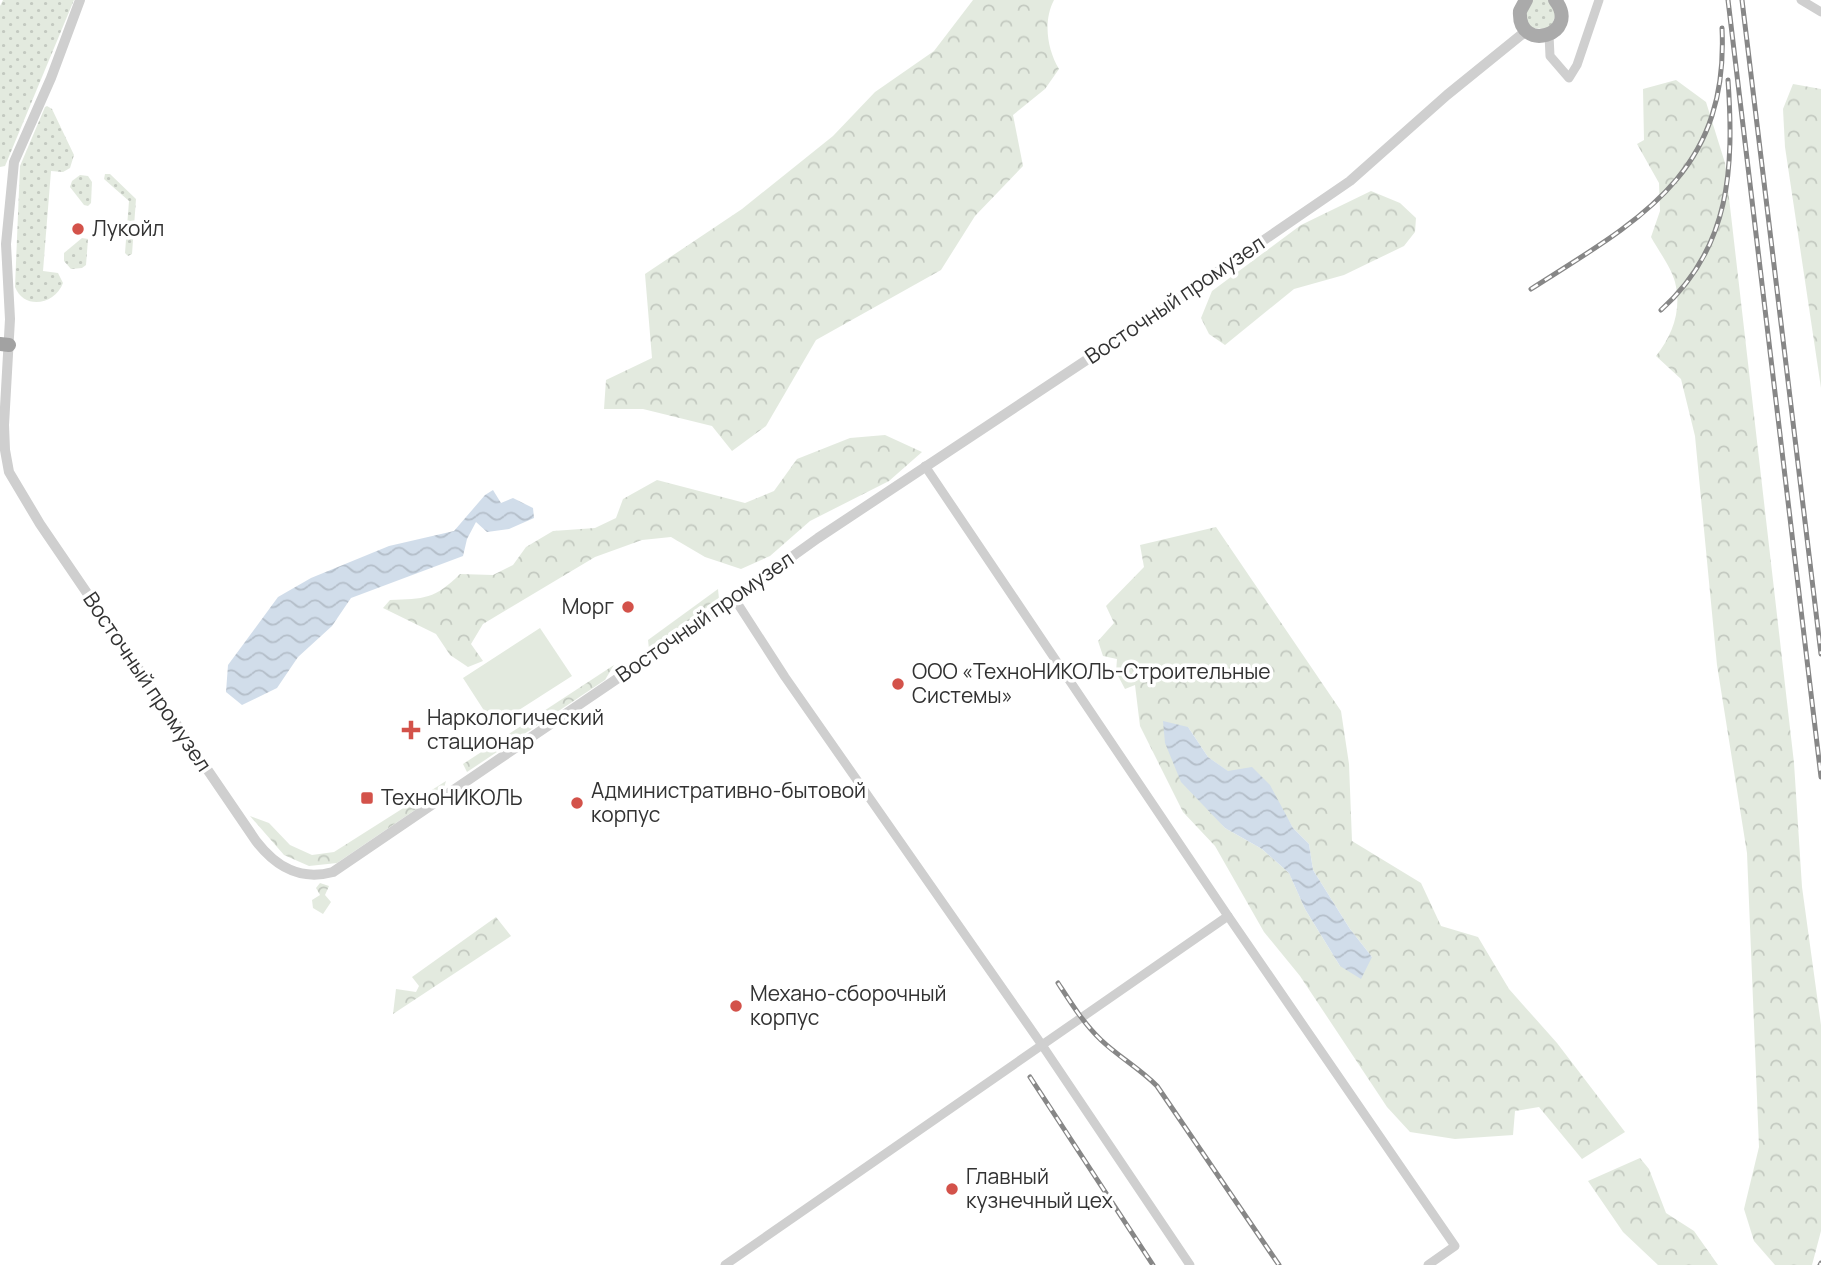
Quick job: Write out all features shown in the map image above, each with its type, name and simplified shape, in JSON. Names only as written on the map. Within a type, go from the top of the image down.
[{"type":"main road","points":[[1519,0],[1519,15],[1526,31],[1538,36],[1549,35],[1560,22],[1567,0]]},
{"type":"main road","points":[[1519,15],[1526,0]]},
{"type":"main road","points":[[1555,0],[1561,10],[1560,22]]},
{"type":"street","name":"Восточный промузел","points":[[80,0],[51,78],[14,162],[6,244],[10,319],[4,345],[4,425],[9,472],[40,524],[256,841],[270,859],[291,872],[318,876],[333,872],[925,466],[1159,312],[1350,181],[1447,95],[1526,31]]},
{"type":"street","points":[[1549,35],[1550,56],[1569,78],[1581,55],[1599,0]]},
{"type":"street","points":[[1801,0],[1821,12]]},
{"type":"street","points":[[925,466],[1228,916],[1455,1246],[1428,1265]]},
{"type":"street","points":[[734,598],[785,677],[1042,1045],[1190,1265]]},
{"type":"street","points":[[725,1265],[1228,916]]},
{"type":"green space","points":[[3,0],[74,0],[5,166],[0,167],[0,6]]},
{"type":"green space","points":[[973,0],[1054,0],[1048,17],[1048,35],[1059,69],[1045,89],[1013,115],[1023,166],[975,216],[941,270],[816,340],[766,426],[732,451],[712,426],[643,409],[604,409],[606,380],[652,358],[645,274],[742,209],[833,136],[875,92],[934,51]]},
{"type":"green space","points":[[1531,0],[1549,0],[1557,10],[1551,29],[1528,28],[1526,5]]},
{"type":"green space","points":[[1676,80],[1706,102],[1725,163],[1794,763],[1802,887],[1821,1025],[1821,1231],[1812,1265],[1775,1265],[1754,1241],[1744,1209],[1759,1147],[1747,853],[1717,665],[1695,436],[1681,379],[1656,356],[1667,339],[1677,312],[1677,292],[1671,270],[1651,237],[1660,211],[1659,183],[1637,144],[1644,140],[1643,89]]},
{"type":"green space","points":[[1793,84],[1821,89],[1821,388],[1785,147],[1783,109]]},
{"type":"green space","points":[[47,106],[52,109],[74,155],[70,168],[63,172],[51,171],[43,271],[58,273],[63,283],[47,300],[32,302],[19,294],[15,287],[20,166]]},
{"type":"green space","points":[[105,174],[110,174],[136,199],[132,254],[128,256],[125,253],[129,201],[104,179]]},
{"type":"green space","points":[[80,175],[88,176],[92,182],[91,203],[88,206],[84,205],[70,187],[72,181]]},
{"type":"green space","points":[[1371,191],[1400,203],[1416,218],[1415,232],[1404,246],[1344,275],[1294,289],[1225,345],[1209,334],[1201,318],[1212,291],[1301,225]]},
{"type":"green space","points":[[82,238],[88,239],[86,265],[71,269],[64,261],[64,253]]},
{"type":"green space","points":[[885,435],[922,452],[889,481],[810,521],[770,556],[741,569],[705,557],[671,537],[642,540],[595,557],[483,624],[471,644],[483,661],[468,667],[450,655],[436,634],[383,608],[390,600],[420,598],[436,593],[460,574],[493,575],[513,565],[526,547],[553,531],[595,528],[616,518],[623,499],[657,480],[745,503],[774,491],[797,459],[850,438]]},
{"type":"green space","points":[[1216,527],[1341,711],[1349,764],[1352,841],[1421,883],[1441,926],[1478,937],[1509,989],[1557,1043],[1625,1132],[1582,1159],[1539,1107],[1515,1111],[1513,1135],[1455,1139],[1410,1132],[1387,1107],[1300,976],[1264,932],[1215,846],[1183,812],[1140,726],[1135,685],[1125,689],[1116,672],[1117,659],[1103,656],[1098,641],[1114,623],[1106,606],[1144,567],[1140,545]],"holes":[[[1188,727],[1208,757],[1283,811],[1293,828],[1309,844],[1313,870],[1350,929],[1372,957],[1340,966],[1305,909],[1289,873],[1262,849],[1225,828],[1213,814]]]},
{"type":"green space","points":[[718,589],[719,599],[649,649],[648,640]]},
{"type":"green space","points":[[540,628],[572,676],[494,726],[463,678]]},
{"type":"green space","points":[[614,665],[605,680],[467,772],[463,764]]},
{"type":"green space","points":[[446,781],[443,791],[337,863],[309,866],[284,855],[250,816],[269,823],[290,845],[312,855],[334,852]]},
{"type":"green space","points":[[320,883],[329,886],[325,895],[331,902],[323,914],[313,908],[312,900],[320,895],[316,888]]},
{"type":"green space","points":[[496,917],[511,936],[393,1014],[396,989],[416,992],[419,986],[412,977]]},
{"type":"green space","points":[[1640,1158],[1649,1169],[1666,1213],[1694,1231],[1718,1265],[1658,1265],[1623,1232],[1588,1181]]},
{"type":"water","points":[[493,490],[501,503],[513,498],[533,508],[534,518],[509,529],[487,532],[476,522],[467,539],[463,556],[351,598],[332,626],[298,657],[277,688],[242,705],[226,692],[228,665],[278,597],[311,578],[389,546],[454,531],[485,495]]},
{"type":"water","points":[[1163,721],[1188,727],[1208,757],[1228,771],[1252,767],[1270,785],[1293,828],[1309,844],[1313,870],[1350,929],[1372,957],[1361,979],[1340,966],[1305,909],[1289,873],[1262,849],[1225,828],[1181,782],[1165,743]]},
{"type":"railway","points":[[1728,0],[1821,777]]},
{"type":"railway","points":[[1742,0],[1821,654]]},
{"type":"railway","points":[[1531,289],[1641,215],[1670,187],[1693,157],[1710,121],[1720,78],[1722,28]]},
{"type":"railway","points":[[1661,310],[1684,286],[1702,260],[1715,232],[1728,174],[1728,80]]},
{"type":"railway","points":[[1058,983],[1095,1034],[1157,1086],[1279,1265]]},
{"type":"railway","points":[[1030,1077],[1153,1265]]},
{"type":"place","name":"Лукойл","points":[[78,229]]},
{"type":"place","name":"Морг","points":[[628,607]]},
{"type":"place","name":"ООО «ТехноНИКОЛЬ-Строительные Системы»","points":[[898,684]]},
{"type":"place","name":"Наркологический стационар","points":[[411,730]]},
{"type":"place","name":"ТехноНИКОЛЬ","points":[[367,798]]},
{"type":"place","name":"Административно-бытовой корпус","points":[[577,803]]},
{"type":"place","name":"Механо-сборочный корпус","points":[[736,1006]]},
{"type":"place","name":"Главный кузнечный цех","points":[[952,1189]]}]
